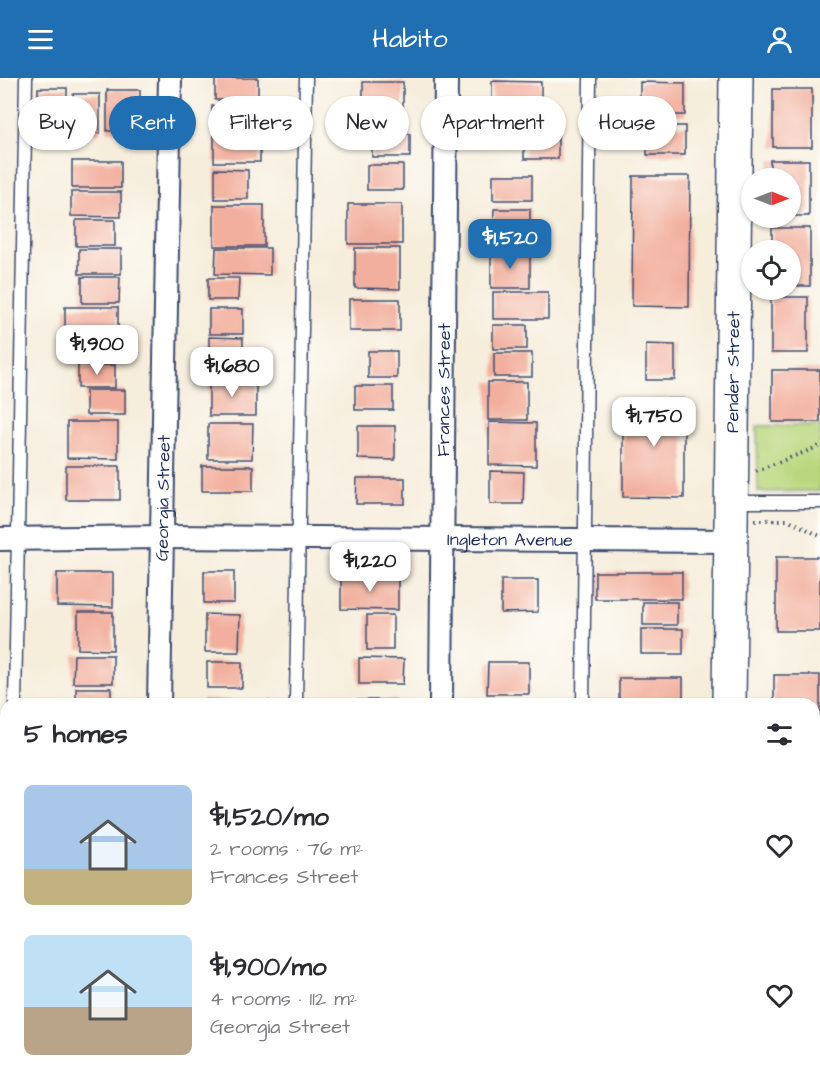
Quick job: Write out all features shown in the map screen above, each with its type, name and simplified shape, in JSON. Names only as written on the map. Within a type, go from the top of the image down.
[{"type":"street","name":"Georgia Street","points":[[159,698],[170,78]]},
{"type":"street","name":"Frances Street","points":[[441,698],[446,78]]},
{"type":"street","name":"Pender Street","points":[[729,698],[739,521],[736,78]]},
{"type":"street","name":"Ingleton Avenue","points":[[9,539],[162,537],[584,541],[739,521]]},
{"type":"lane","points":[[15,698],[9,539],[26,78]]},
{"type":"lane","points":[[296,698],[306,78]]},
{"type":"lane","points":[[583,698],[590,78]]},
{"type":"lane","points":[[739,521],[820,502]]},
{"type":"path","points":[[755,472],[820,446]]},
{"type":"path","points":[[739,521],[789,520],[820,536]]},
{"type":"green space","points":[[820,425],[820,491],[758,492],[757,426]]},
{"type":"building","points":[[215,78],[258,78],[258,96],[215,96]]},
{"type":"building","points":[[492,81],[541,82],[541,96],[492,96]]},
{"type":"building","points":[[363,82],[403,82],[403,96],[363,96]]},
{"type":"building","points":[[640,82],[685,83],[685,115],[677,115],[677,96],[640,96]]},
{"type":"building","points":[[38,88],[67,88],[67,96],[38,96]]},
{"type":"building","points":[[773,89],[812,89],[812,147],[773,147]]},
{"type":"building","points":[[107,90],[140,90],[140,96],[109,96],[109,131],[107,131]]},
{"type":"building","points":[[73,94],[100,94],[100,133],[97,133],[97,96],[73,96]]},
{"type":"building","points":[[677,126],[685,126],[685,155],[647,155],[647,150],[677,150]]},
{"type":"building","points":[[410,134],[410,157],[372,157],[372,150],[409,150]]},
{"type":"building","points":[[214,150],[260,150],[260,162],[214,162]]},
{"type":"building","points":[[524,150],[558,150],[558,159],[524,159]]},
{"type":"building","points":[[770,160],[809,160],[809,216],[801,216],[801,168],[770,168]]},
{"type":"building","points":[[72,161],[121,161],[121,188],[72,188]]},
{"type":"building","points":[[367,165],[403,165],[403,190],[367,190]]},
{"type":"building","points":[[215,169],[248,170],[248,199],[215,199]]},
{"type":"building","points":[[493,175],[532,175],[532,200],[493,200]]},
{"type":"building","points":[[633,176],[690,176],[689,307],[632,306]]},
{"type":"building","points":[[71,192],[121,192],[121,217],[71,216]]},
{"type":"building","points":[[348,204],[402,204],[402,244],[348,244]]},
{"type":"building","points":[[214,205],[264,205],[264,246],[214,246]]},
{"type":"building","points":[[494,209],[530,209],[530,238],[493,237]]},
{"type":"building","points":[[76,220],[115,220],[115,246],[76,246]]},
{"type":"building","points":[[772,228],[810,228],[810,286],[801,286],[801,240],[772,240]]},
{"type":"building","points":[[216,248],[270,248],[270,275],[215,274]]},
{"type":"building","points":[[355,248],[400,248],[400,289],[355,288]]},
{"type":"building","points":[[79,249],[121,249],[121,274],[79,274]]},
{"type":"building","points":[[491,251],[530,251],[530,288],[491,288]]},
{"type":"building","points":[[82,277],[120,277],[119,303],[82,303]]},
{"type":"building","points":[[208,278],[239,278],[238,300],[208,300]]},
{"type":"building","points":[[493,292],[548,292],[548,319],[493,319]]},
{"type":"building","points":[[801,297],[808,297],[808,353],[771,353],[771,300],[801,300]]},
{"type":"building","points":[[349,299],[400,299],[400,331],[349,331]]},
{"type":"building","points":[[65,307],[118,307],[118,331],[65,330]]},
{"type":"building","points":[[209,309],[243,309],[243,334],[209,334]]},
{"type":"building","points":[[493,325],[527,325],[527,349],[493,349]]},
{"type":"building","points":[[79,334],[121,335],[121,361],[79,361]]},
{"type":"building","points":[[209,337],[243,338],[243,374],[209,374]]},
{"type":"building","points":[[646,344],[675,345],[675,380],[646,380]]},
{"type":"building","points":[[368,351],[397,351],[397,378],[368,378]]},
{"type":"building","points":[[494,353],[532,353],[532,377],[494,377]]},
{"type":"building","points":[[78,365],[115,365],[115,388],[78,388]]},
{"type":"building","points":[[772,370],[820,370],[820,422],[772,422]]},
{"type":"building","points":[[209,381],[256,381],[256,416],[209,416]]},
{"type":"building","points":[[488,382],[527,382],[527,420],[488,420]]},
{"type":"building","points":[[355,386],[393,386],[393,410],[355,410]]},
{"type":"building","points":[[86,390],[125,390],[125,415],[86,415]]},
{"type":"building","points":[[623,399],[684,399],[684,498],[623,497]]},
{"type":"building","points":[[67,422],[118,422],[118,459],[67,458]]},
{"type":"building","points":[[489,422],[536,423],[536,466],[489,465]]},
{"type":"building","points":[[208,424],[253,424],[252,459],[208,459]]},
{"type":"building","points":[[358,426],[395,426],[395,460],[358,459]]},
{"type":"building","points":[[66,466],[120,466],[120,500],[66,500]]},
{"type":"building","points":[[202,466],[253,466],[253,491],[202,491]]},
{"type":"building","points":[[490,471],[524,472],[523,504],[490,504]]},
{"type":"building","points":[[357,478],[405,478],[405,504],[356,504]]},
{"type":"building","points":[[776,557],[820,557],[820,631],[776,631]]},
{"type":"building","points":[[204,571],[234,571],[234,603],[204,603]]},
{"type":"building","points":[[595,572],[682,572],[682,599],[595,599]]},
{"type":"building","points":[[57,573],[113,573],[113,607],[57,606]]},
{"type":"building","points":[[341,577],[398,577],[398,610],[341,609]]},
{"type":"building","points":[[501,580],[538,580],[538,612],[501,613]]},
{"type":"building","points":[[643,602],[677,602],[677,625],[643,625]]},
{"type":"building","points":[[78,612],[113,612],[113,650],[78,649]]},
{"type":"building","points":[[205,614],[240,615],[239,652],[205,652]]},
{"type":"building","points":[[367,615],[393,615],[393,650],[367,650]]},
{"type":"building","points":[[641,629],[683,629],[683,654],[641,654]]},
{"type":"building","points":[[74,655],[113,655],[113,683],[73,683]]},
{"type":"building","points":[[359,658],[404,659],[403,684],[359,684]]},
{"type":"building","points":[[207,662],[242,662],[242,688],[207,688]]},
{"type":"building","points":[[488,662],[529,662],[529,694],[487,694]]},
{"type":"building","points":[[774,675],[820,675],[820,698],[774,698]]},
{"type":"building","points":[[619,678],[683,678],[683,698],[619,698]]},
{"type":"building","points":[[76,688],[111,688],[111,698],[76,698]]}]
